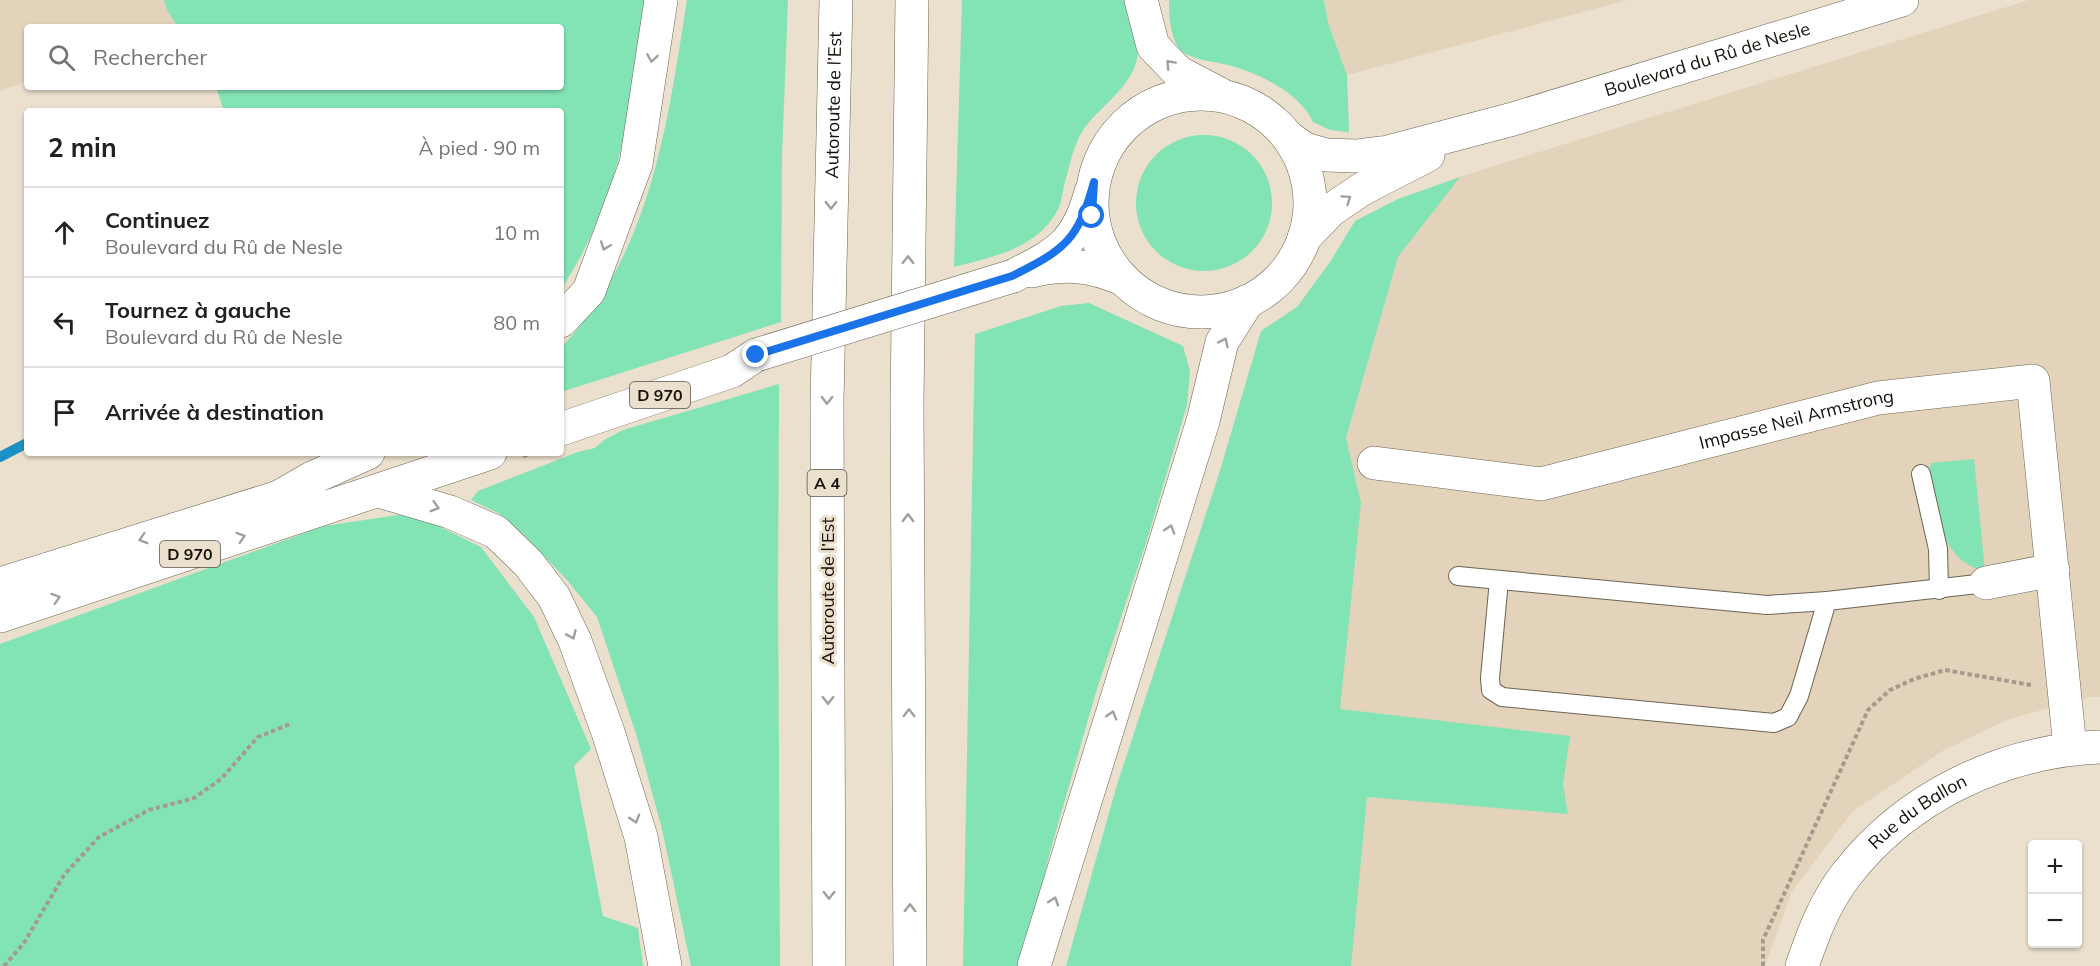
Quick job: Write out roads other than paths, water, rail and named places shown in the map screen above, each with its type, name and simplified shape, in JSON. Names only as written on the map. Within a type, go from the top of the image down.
[{"type":"main road","points":[[564,318],[588,291],[636,164],[661,0]]},
{"type":"main road","name":"Autoroute de l’Est","points":[[829,966],[827,402],[836,0]]},
{"type":"main road","points":[[910,966],[907,392],[912,0]]},
{"type":"main road","points":[[1141,0],[1153,46],[1178,72],[1220,94]]},
{"type":"main road","name":"Boulevard du Rû de Nesle","points":[[1012,276],[1045,259],[1070,240],[1086,212],[1105,150],[1125,123],[1153,104],[1186,94],[1220,94],[1246,103],[1270,118],[1289,138],[1305,149],[1326,155],[1356,156],[1388,152],[1513,119],[1902,0]]},
{"type":"main road","name":"Boulevard du Rû de Nesle","points":[[1304,238],[1331,210],[1362,189],[1432,153],[1513,119]]},
{"type":"main road","name":"Boulevard du Rû de Nesle","points":[[1094,182],[1092,216],[1102,250],[1123,279],[1143,296],[1168,307],[1195,312],[1222,310],[1248,302],[1272,286],[1291,264],[1304,238],[1310,204],[1305,169],[1289,138]]},
{"type":"main road","name":"Boulevard du Rû de Nesle","points":[[564,428],[732,371],[756,355],[1012,276],[1049,267],[1078,265],[1104,271],[1123,279]]},
{"type":"main road","points":[[1034,966],[1203,421],[1222,342],[1248,302]]},
{"type":"main road","name":"D 970","points":[[564,409],[725,356],[756,355]]},
{"type":"main road","name":"Impasse Neil Armstrong","points":[[1374,463],[1541,484],[1878,399],[2033,381],[2065,692],[2085,747]]},
{"type":"main road","points":[[279,497],[312,478],[361,456]]},
{"type":"main road","name":"D 970","points":[[0,584],[279,497],[316,491],[423,456]]},
{"type":"main road","name":"D 970","points":[[0,616],[481,456]]},
{"type":"main road","points":[[379,491],[450,512],[496,532],[528,563],[554,597],[575,641],[608,732],[641,837],[665,966]]},
{"type":"main road","points":[[1986,582],[2053,570]]},
{"type":"main road","name":"Rue du Ballon","points":[[1802,966],[1814,932],[1845,876],[1872,845],[1918,805],[1972,777],[2032,757],[2085,747]]},
{"type":"lane","points":[[1921,474],[1938,549],[1939,590]]},
{"type":"lane","points":[[1458,576],[1767,605],[1939,590],[1986,582]]},
{"type":"lane","points":[[1499,580],[1490,678],[1491,690],[1502,697],[1774,723],[1788,717],[1799,696],[1827,601]]},
{"type":"waterway","points":[[0,457],[24,445]]}]
